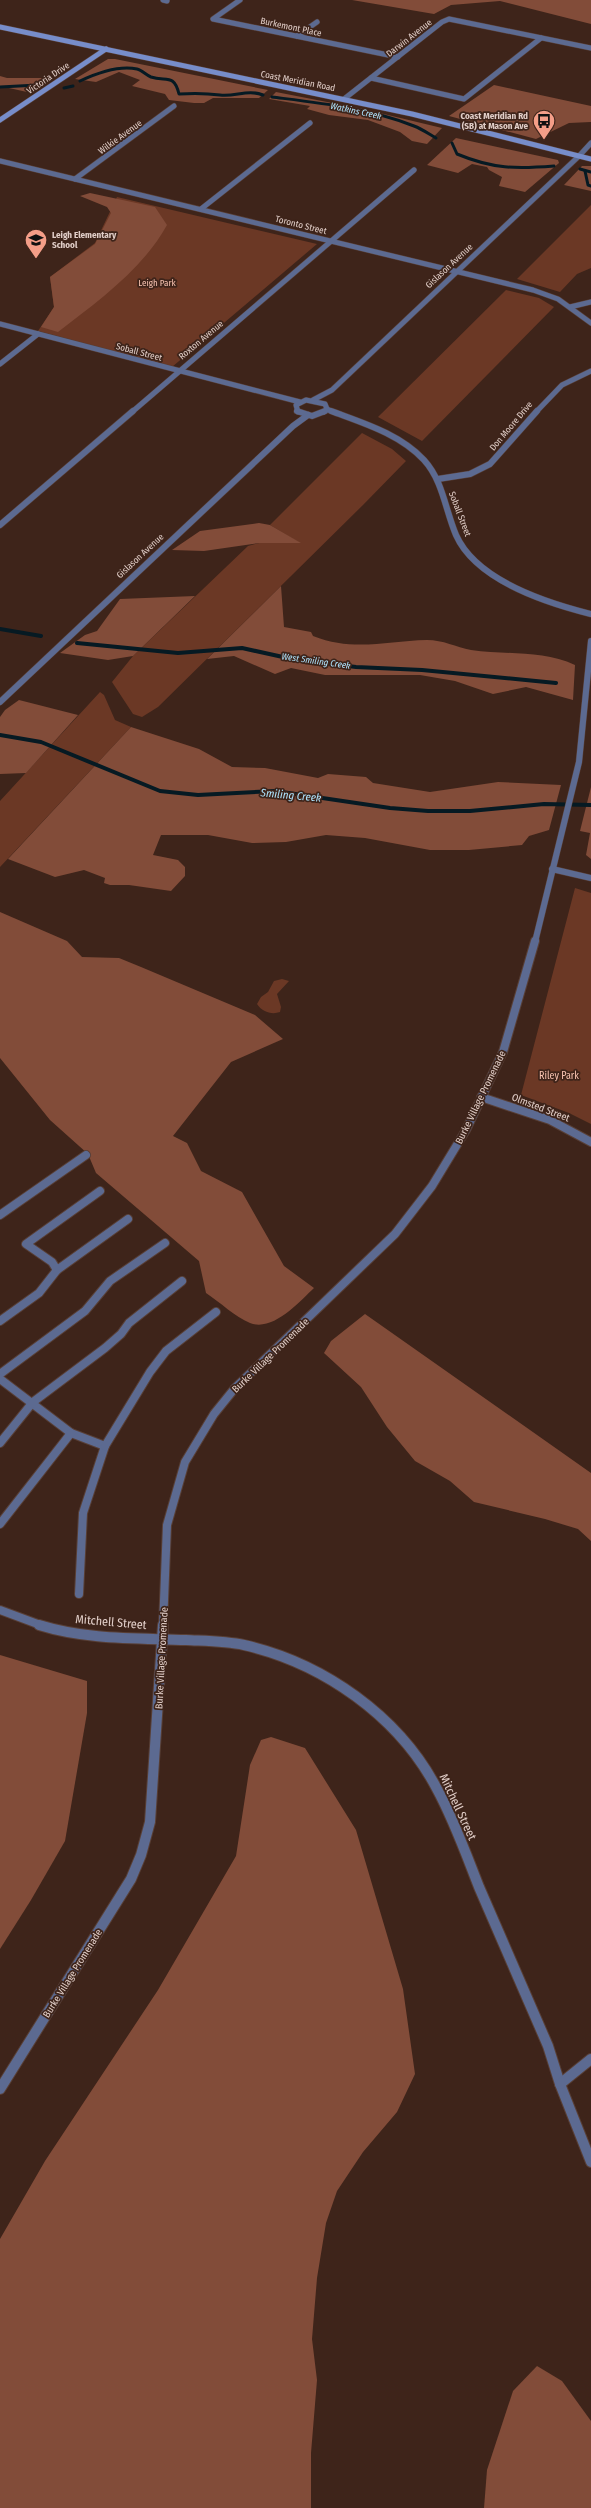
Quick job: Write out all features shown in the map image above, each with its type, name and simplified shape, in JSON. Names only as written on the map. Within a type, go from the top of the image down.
[{"type":"main road","name":"Coast Meridian Road","points":[[0,26],[344,99],[591,159]]},
{"type":"main road","name":"Victoria Drive","points":[[0,120],[106,49]]},
{"type":"street","name":"Burkemont Place","points":[[240,0],[213,19],[398,57]]},
{"type":"street","name":"Darwin Avenue","points":[[344,99],[442,22],[450,19],[591,48]]},
{"type":"street","points":[[298,36],[317,22]]},
{"type":"street","points":[[371,78],[464,99],[541,38]]},
{"type":"street","name":"Wilkie Avenue","points":[[75,179],[174,106]]},
{"type":"street","points":[[201,209],[310,123]]},
{"type":"street","name":"Gislason Avenue","points":[[313,400],[332,390],[591,143]]},
{"type":"street","name":"Toronto Street","points":[[0,161],[542,292],[570,307],[591,323]]},
{"type":"street","name":"Roxton Avenue","points":[[0,524],[414,170]]},
{"type":"street","points":[[570,307],[591,302]]},
{"type":"street","name":"Soball Street","points":[[0,324],[179,372],[300,402]]},
{"type":"street","points":[[0,364],[38,334]]},
{"type":"street","name":"Don Moore Drive","points":[[438,479],[470,474],[490,464],[551,394],[567,382],[591,371]]},
{"type":"street","name":"Gislason Avenue","points":[[326,406],[332,390]]},
{"type":"street","name":"Soball Street","points":[[273,396],[295,407],[302,414],[344,416]]},
{"type":"street","points":[[295,407],[300,402],[313,400]]},
{"type":"street","name":"Soball Street","points":[[313,400],[344,416],[382,430],[405,444],[423,460],[438,479],[463,547],[488,572],[521,592],[562,607],[591,614]]},
{"type":"street","points":[[320,414],[326,406]]},
{"type":"street","name":"Gislason Avenue","points":[[293,426],[302,414]]},
{"type":"street","name":"Gislason Avenue","points":[[0,702],[293,426],[308,415]]},
{"type":"street","name":"Burke Village Promenade","points":[[0,2089],[131,1879],[142,1855],[150,1822],[163,1639],[167,1524],[185,1462],[214,1414],[235,1388],[395,1234],[432,1186],[466,1130],[502,1052],[541,920],[552,869],[565,825],[584,732],[591,641]]},
{"type":"street","points":[[552,869],[591,878]]},
{"type":"street","name":"Olmsted Street","points":[[482,1097],[550,1120],[591,1142]]},
{"type":"street","points":[[0,1215],[86,1155]]},
{"type":"street","points":[[57,1270],[52,1262],[26,1244],[100,1191]]},
{"type":"street","points":[[0,1321],[39,1293],[57,1270],[128,1220]]},
{"type":"street","points":[[0,1374],[84,1311],[91,1298],[102,1289],[165,1243]]},
{"type":"street","points":[[0,1443],[33,1402],[105,1348],[121,1334],[129,1323],[182,1281]]},
{"type":"street","points":[[79,1594],[83,1513],[105,1446],[150,1372],[166,1351],[216,1312]]},
{"type":"street","points":[[0,1379],[33,1402],[71,1433],[105,1446]]},
{"type":"street","points":[[0,1524],[71,1433]]},
{"type":"street","name":"Mitchell Street","points":[[0,1610],[40,1625],[86,1635],[239,1644],[294,1662],[324,1675],[357,1697],[389,1724],[417,1755],[437,1788],[548,2046],[560,2084],[591,2162]]},
{"type":"street","points":[[560,2084],[591,2059]]},
{"type":"green space","name":"Leigh Park","points":[[117,197],[317,244],[172,367],[38,331],[54,307],[50,277],[95,243]]},
{"type":"green space","points":[[591,205],[591,268],[577,274],[560,292],[517,279]]},
{"type":"green space","points":[[506,290],[539,298],[554,307],[422,441],[378,417]]},
{"type":"green space","points":[[362,433],[392,449],[406,461],[158,707],[142,717],[133,714],[112,682],[133,656],[248,546],[259,543],[300,543],[270,525]]},
{"type":"green space","points":[[100,692],[104,695],[115,720],[131,727],[0,867],[0,801]]},
{"type":"green space","name":"Riley Park","points":[[575,888],[591,893],[591,1124],[569,1113],[521,1095]]},
{"type":"green space","points":[[282,979],[289,981],[277,994],[281,1007],[280,1012],[274,1013],[264,1011],[257,1004],[261,997],[268,992],[274,981]]},
{"type":"shaded area","points":[[352,0],[591,0],[591,24],[500,1],[451,5],[434,14]]},
{"type":"shaded area","points":[[108,59],[115,59],[268,90],[259,98],[213,98],[204,103],[194,103],[169,100],[165,94],[132,86],[140,80],[119,72],[96,82],[75,79]]},
{"type":"shaded area","points":[[0,76],[7,78],[49,78],[27,92],[0,86]]},
{"type":"shaded area","points":[[494,85],[591,106],[591,122],[569,123],[536,139],[449,116]]},
{"type":"shaded area","points":[[276,92],[363,109],[442,128],[427,144],[412,141],[400,132],[368,120],[329,115],[307,109],[310,106],[269,99]]},
{"type":"shaded area","points":[[456,138],[558,160],[559,163],[525,192],[499,186],[502,177],[489,170],[487,167],[472,164],[458,173],[427,165]]},
{"type":"shaded area","points":[[582,166],[591,166],[591,191],[564,185]]},
{"type":"shaded area","points":[[90,193],[155,207],[167,225],[145,256],[103,297],[58,332],[41,327],[54,307],[50,277],[95,244],[111,213],[107,207],[80,196]]},
{"type":"shaded area","points":[[259,523],[270,525],[301,543],[259,543],[204,551],[172,550],[200,531]]},
{"type":"shaded area","points":[[281,586],[284,627],[311,632],[313,636],[342,644],[356,645],[433,640],[471,650],[537,655],[562,660],[575,665],[573,700],[526,687],[493,694],[455,681],[420,675],[325,675],[291,668],[275,674],[234,656],[207,659]]},
{"type":"shaded area","points":[[195,596],[133,656],[108,660],[60,653],[85,635],[97,631],[120,599]]},
{"type":"shaded area","points":[[19,700],[78,715],[26,773],[0,774],[0,717],[5,710]]},
{"type":"shaded area","points":[[131,727],[199,749],[232,767],[265,768],[318,778],[328,774],[366,777],[373,783],[430,792],[498,782],[561,785],[549,830],[529,836],[522,845],[469,850],[430,850],[365,838],[326,835],[286,842],[252,843],[208,835],[161,835],[153,855],[178,860],[185,867],[185,876],[171,891],[129,885],[110,885],[104,883],[105,878],[84,870],[55,877],[8,859]]},
{"type":"shaded area","points":[[591,787],[591,859],[586,855],[590,833],[580,831]]},
{"type":"shaded area","points":[[0,912],[67,941],[82,957],[119,958],[255,1015],[283,1039],[231,1062],[173,1136],[187,1143],[201,1171],[242,1192],[284,1266],[314,1288],[285,1314],[268,1323],[259,1325],[250,1323],[233,1313],[206,1293],[199,1261],[96,1173],[88,1154],[50,1120],[0,1058]]},
{"type":"shaded area","points":[[365,1314],[591,1473],[591,1541],[578,1529],[545,1519],[474,1502],[450,1481],[415,1461],[387,1427],[361,1387],[324,1353],[331,1341]]},
{"type":"shaded area","points":[[0,1655],[87,1681],[87,1713],[65,1841],[31,1900],[0,1949]]},
{"type":"shaded area","points":[[271,1737],[305,1748],[356,1830],[403,1989],[415,2074],[397,2112],[363,2152],[337,2191],[326,2223],[317,2278],[312,2339],[317,2380],[311,2453],[311,2508],[0,2508],[0,2239],[45,2161],[158,1990],[236,1856],[250,1765],[261,1740]]},
{"type":"shaded area","points":[[537,2366],[562,2381],[591,2421],[591,2508],[484,2508],[487,2470],[513,2391]]},
{"type":"waterway","name":"Watkins Creek","points":[[80,81],[108,70],[130,68],[139,70],[151,77],[172,81],[175,83],[179,94],[200,93],[226,95],[257,93],[263,95]]},
{"type":"waterway","name":"Watkins Creek","points":[[0,87],[38,85]]},
{"type":"waterway","name":"Watkins Creek","points":[[64,88],[73,86]]},
{"type":"waterway","name":"Watkins Creek","points":[[272,97],[362,110],[417,127],[436,138]]},
{"type":"waterway","name":"Watkins Creek","points":[[452,143],[457,154],[482,163],[505,167],[528,168],[554,166]]},
{"type":"waterway","name":"Watkins Creek","points":[[580,169],[591,172]]},
{"type":"waterway","points":[[585,171],[588,185],[591,186]]},
{"type":"waterway","name":"West Smiling Creek","points":[[0,629],[41,636]]},
{"type":"waterway","name":"West Smiling Creek","points":[[77,643],[178,653],[242,648],[292,659],[356,667],[422,670],[556,683]]},
{"type":"waterway","name":"Smiling Creek","points":[[0,735],[41,742],[160,791],[198,795],[275,791],[390,808],[428,811],[470,811],[544,804],[591,805]]},
{"type":"place","name":"Coast Meridian Rd (SB) at Mason Ave","points":[[544,140]]},
{"type":"place","name":"Leigh Elementary School","points":[[36,260]]}]
